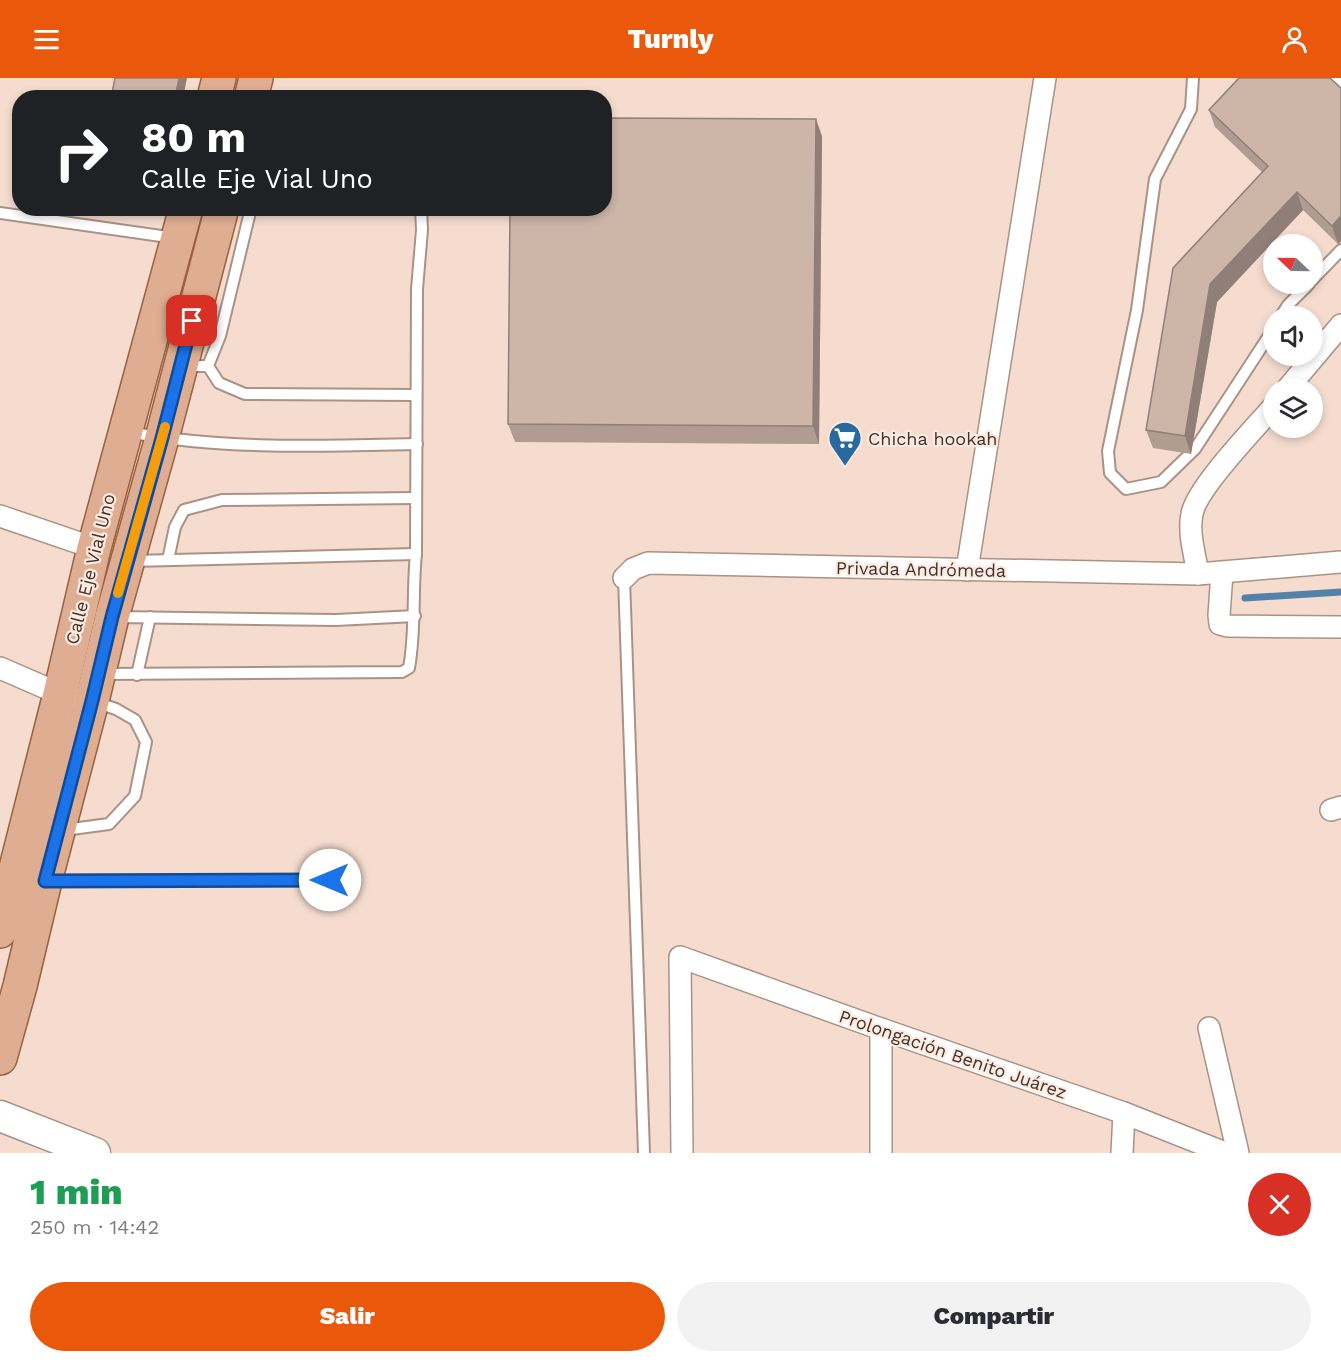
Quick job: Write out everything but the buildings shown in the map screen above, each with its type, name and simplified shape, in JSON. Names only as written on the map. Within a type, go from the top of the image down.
[{"type":"main road","name":"Calle Eje Vial Uno","points":[[0,1058],[127,561],[162,438],[194,366],[221,216]]},
{"type":"main road","name":"Calle Eje Vial Uno","points":[[0,931],[5,888],[60,694],[94,548],[182,224]]},
{"type":"street","points":[[967,570],[1045,78]]},
{"type":"street","points":[[1297,378],[1341,326]]},
{"type":"street","points":[[1198,574],[1192,536],[1192,513],[1196,503],[1201,493],[1263,419]]},
{"type":"street","points":[[0,516],[94,548]]},
{"type":"street","name":"Privada Andrómeda","points":[[624,578],[633,569],[648,563],[1198,574],[1341,562]]},
{"type":"street","points":[[1222,573],[1220,624],[1227,626],[1341,627]]},
{"type":"street","points":[[0,668],[60,694],[95,687]]},
{"type":"street","name":"Prolongación Benito Juárez","points":[[682,1153],[680,957],[1124,1113],[1225,1153]]},
{"type":"street","points":[[1209,1028],[1238,1153]]},
{"type":"street","points":[[881,1029],[881,1153]]},
{"type":"street","points":[[1122,1153],[1124,1113]]},
{"type":"street","points":[[0,1116],[95,1153]]},
{"type":"lane","points":[[1193,78],[1191,109],[1155,179],[1137,310],[1108,451],[1110,473],[1126,489],[1161,482],[1195,449],[1263,345]]},
{"type":"lane","points":[[1334,78],[1341,82]]},
{"type":"lane","points":[[50,216],[182,224]]},
{"type":"lane","points":[[249,216],[220,336],[194,366],[219,383],[245,394],[416,395]]},
{"type":"lane","points":[[58,830],[109,824],[135,796],[146,742],[135,720],[116,709],[95,687],[136,675],[189,672],[402,672],[409,668],[415,616],[413,582],[416,554],[417,289],[421,216]]},
{"type":"lane","points":[[1323,269],[1341,250]]},
{"type":"lane","points":[[1287,306],[1299,294]]},
{"type":"lane","points":[[126,431],[162,438],[311,447],[417,444]]},
{"type":"lane","points":[[168,560],[176,527],[184,510],[222,500],[416,498]]},
{"type":"lane","points":[[127,561],[416,554]]},
{"type":"lane","points":[[624,578],[644,1153]]},
{"type":"lane","points":[[112,617],[336,620],[415,616]]},
{"type":"lane","points":[[136,675],[150,617]]},
{"type":"lane","points":[[45,881],[330,880]]},
{"type":"waterway","points":[[1245,598],[1341,592]]},
{"type":"slow traffic","points":[[118,593],[165,427]]},
{"type":"place","name":"Chicha hookah","points":[[845,467]]},
{"type":"route","points":[[192,321],[112,617],[45,881],[330,880]]}]
